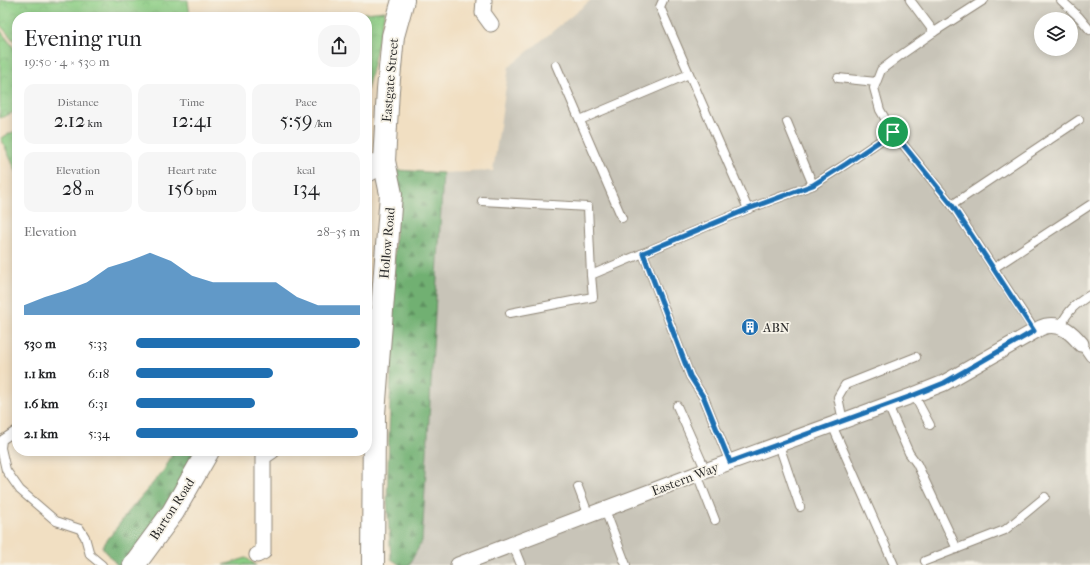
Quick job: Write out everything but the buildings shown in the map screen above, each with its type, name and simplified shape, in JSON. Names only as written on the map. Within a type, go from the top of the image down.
[{"type":"street","name":"Eastgate Street","points":[[376,166],[388,90],[393,36],[403,0]]},
{"type":"street","points":[[484,0],[483,13],[491,24]]},
{"type":"street","name":"Hollow Road","points":[[372,432],[374,414],[375,358],[391,194],[376,166]]},
{"type":"street","name":"Eastern Way","points":[[458,565],[702,472],[914,395],[944,383],[1034,331],[1046,326],[1060,326]]},
{"type":"street","points":[[1060,326],[1073,334],[1081,344]]},
{"type":"street","name":"Barton Road","points":[[134,565],[173,512],[205,456]]},
{"type":"street","points":[[257,555],[263,552],[263,457],[264,456]]},
{"type":"street","name":"Hollow Road","points":[[370,456],[373,565]]},
{"type":"lane","points":[[664,0],[660,7],[748,209]]},
{"type":"lane","points":[[910,0],[934,32]]},
{"type":"lane","points":[[984,0],[934,32],[881,70],[874,88],[880,110],[893,132],[952,205],[1034,331]]},
{"type":"lane","points":[[1061,0],[1090,30]]},
{"type":"lane","points":[[556,65],[622,218]]},
{"type":"lane","points":[[580,120],[689,74]]},
{"type":"lane","points":[[838,78],[876,82]]},
{"type":"lane","points":[[952,205],[1079,120]]},
{"type":"lane","points":[[787,122],[813,185]]},
{"type":"lane","points":[[591,275],[748,209],[813,185],[893,132]]},
{"type":"lane","points":[[482,201],[588,206],[593,297],[510,313]]},
{"type":"lane","points":[[994,268],[1090,205]]},
{"type":"lane","points":[[643,253],[690,376],[704,398],[730,462]]},
{"type":"lane","points":[[1060,326],[1068,312],[1077,303],[1090,296]]},
{"type":"lane","points":[[1081,344],[1090,358]]},
{"type":"lane","points":[[894,565],[838,423],[838,397],[845,385],[916,357]]},
{"type":"lane","points":[[914,395],[930,425]]},
{"type":"lane","points":[[888,405],[909,453],[917,464],[957,549]]},
{"type":"lane","points":[[677,406],[702,472],[715,520]]},
{"type":"lane","points":[[12,433],[2,440],[1,448],[6,470],[20,490],[56,521],[80,529],[85,537],[90,555],[102,565]]},
{"type":"lane","points":[[779,445],[800,506]]},
{"type":"lane","points":[[578,487],[589,516]]},
{"type":"lane","points":[[925,561],[1005,530],[1045,497]]},
{"type":"lane","points":[[605,510],[626,565]]},
{"type":"lane","points":[[513,545],[521,565]]},
{"type":"shaded area","points":[[591,0],[1090,0],[1090,565],[409,565],[422,541],[443,173],[493,171],[509,67]]},
{"type":"green space","points":[[0,0],[188,0],[189,12],[12,12],[12,38],[0,25]]},
{"type":"green space","points":[[385,11],[372,68],[372,12]]},
{"type":"green space","points":[[0,30],[12,46],[12,113],[0,118]]},
{"type":"green space","points":[[12,132],[12,162],[1,138]]},
{"type":"green space","points":[[397,170],[443,173],[422,541],[409,565],[400,565],[391,559],[387,500]]},
{"type":"green space","points":[[171,456],[195,456],[159,522],[120,565],[117,565],[102,547],[129,511],[164,470]]},
{"type":"green space","points":[[246,558],[256,565],[224,565]]},
{"type":"place","name":"ABN","points":[[750,327]]},
{"type":"route","points":[[893,132],[952,205],[1034,331],[944,383],[730,462],[704,398],[690,376],[643,253],[748,209],[813,185],[893,132]]}]
